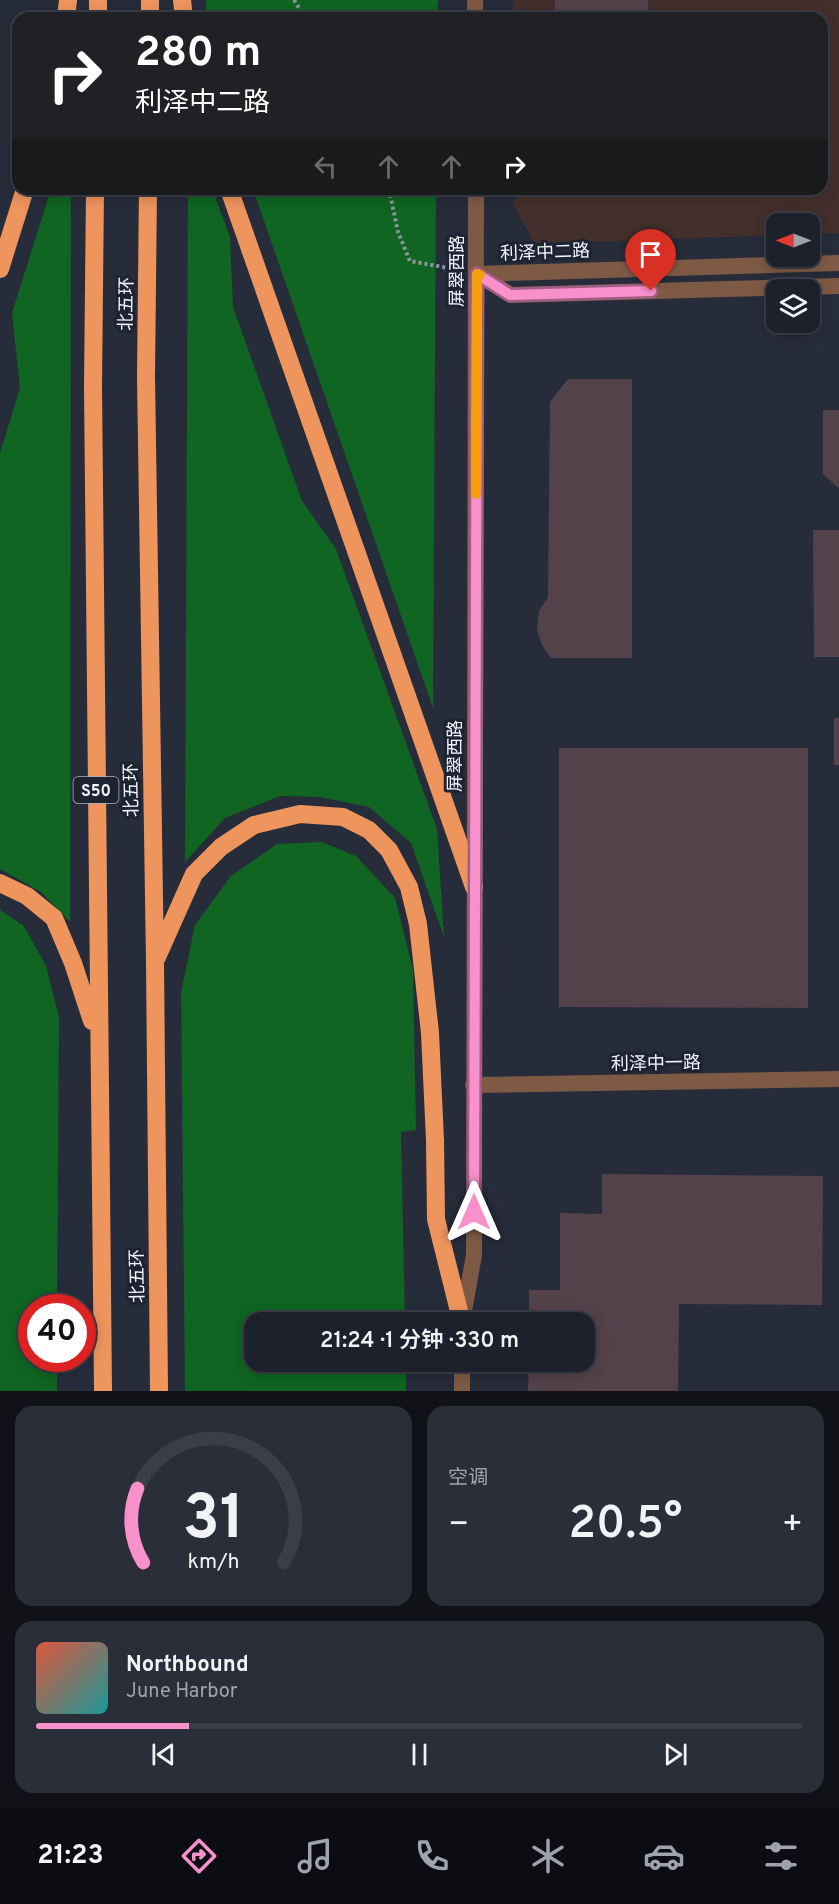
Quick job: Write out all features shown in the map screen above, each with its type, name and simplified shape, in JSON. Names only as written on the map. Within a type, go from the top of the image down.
[{"type":"highway","points":[[0,269],[23,195]]},
{"type":"highway","name":"北五环","points":[[95,195],[93,386],[103,1391]]},
{"type":"highway","name":"北五环","points":[[148,195],[146,377],[159,1391]]},
{"type":"highway","points":[[231,195],[474,887]]},
{"type":"highway","points":[[155,962],[194,874],[221,847],[254,825],[300,814],[343,817],[369,830],[389,850],[409,887],[418,924],[430,1033],[436,1219],[459,1312]]},
{"type":"highway","points":[[0,882],[27,896],[54,918],[73,963],[98,1038]]},
{"type":"street","name":"屏翠西路","points":[[464,1312],[474,1255],[476,195]]},
{"type":"street","name":"利泽中二路","points":[[477,274],[839,263]]},
{"type":"street","name":"利泽中二路","points":[[477,274],[510,295],[839,286]]},
{"type":"street","name":"利泽中一路","points":[[473,1085],[839,1079]]},
{"type":"street","points":[[462,1372],[462,1391]]},
{"type":"path","points":[[390,195],[398,232],[410,261],[477,274]]},
{"type":"shaded area","points":[[513,0],[839,0],[839,233],[820,234],[820,213],[766,213],[766,235],[535,244],[514,206],[514,195],[828,195],[828,12],[513,12]]},
{"type":"green space","points":[[206,0],[438,0],[437,12],[206,12]]},
{"type":"green space","points":[[49,195],[71,195],[70,922],[41,892],[0,869],[0,453],[20,388],[12,313]]},
{"type":"green space","points":[[188,195],[214,195],[230,237],[233,307],[302,501],[336,549],[437,829],[444,937],[411,843],[369,807],[320,797],[280,796],[225,818],[185,862]]},
{"type":"green space","points":[[255,195],[436,195],[433,708]]},
{"type":"green space","points":[[322,842],[356,856],[395,898],[413,970],[416,1130],[401,1132],[405,1312],[244,1312],[244,1372],[406,1372],[406,1391],[185,1391],[181,993],[195,925],[231,876],[277,844]]},
{"type":"green space","points":[[0,910],[24,926],[46,966],[59,1017],[57,1294],[18,1294],[18,1372],[57,1372],[57,1391],[0,1391]]},
{"type":"building","points":[[555,0],[648,0],[648,12],[555,12]]},
{"type":"building","points":[[568,379],[632,379],[632,658],[551,658],[542,645],[537,630],[539,611],[548,597],[550,402]]},
{"type":"building","points":[[823,410],[839,410],[839,488],[823,474]]},
{"type":"building","points":[[813,530],[839,530],[839,657],[814,657]]},
{"type":"building","points":[[834,718],[839,718],[839,765],[834,765]]},
{"type":"building","points":[[559,748],[808,748],[808,1008],[559,1007]]},
{"type":"building","points":[[602,1174],[823,1176],[822,1305],[679,1304],[678,1391],[528,1391],[529,1372],[595,1372],[595,1312],[529,1312],[529,1290],[560,1290],[560,1213],[602,1214]]},
{"type":"slow traffic","points":[[476,494],[477,274],[480,275]]},
{"type":"route","points":[[474,1212],[477,274],[510,295],[651,291]]}]
